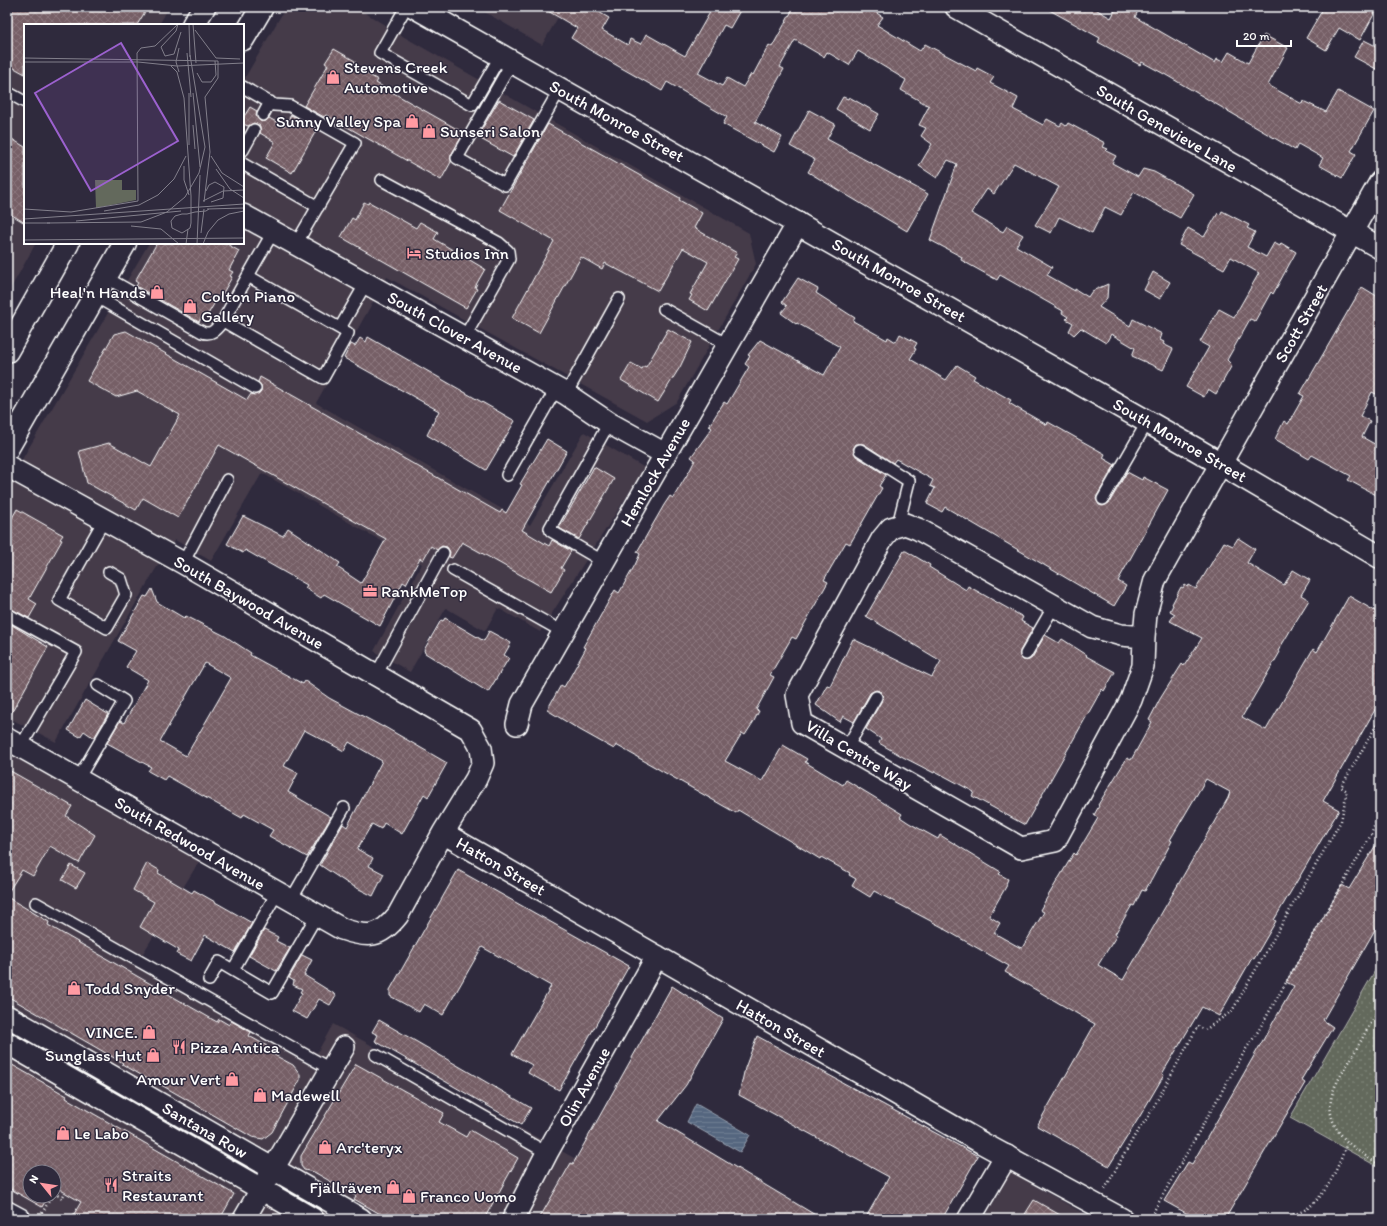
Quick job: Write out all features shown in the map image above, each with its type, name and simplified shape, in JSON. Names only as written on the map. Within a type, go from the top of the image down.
[{"type":"main road","points":[[195,24],[204,7]]},
{"type":"main road","points":[[244,38],[262,7]]},
{"type":"main road","name":"South Monroe Street","points":[[415,7],[1220,463],[1380,557]]},
{"type":"main road","points":[[7,351],[67,244]]},
{"type":"main road","points":[[7,449],[124,244]]},
{"type":"main road","points":[[969,1219],[1006,1156]]},
{"type":"street","name":"South Genevieve Lane","points":[[956,7],[1351,233],[1380,248]]},
{"type":"street","name":"Scott Street","points":[[1220,463],[1380,182]]},
{"type":"street","name":"South Clover Avenue","points":[[244,216],[561,392],[609,423],[664,454]]},
{"type":"street","name":"Hemlock Avenue","points":[[517,724],[522,704],[664,454],[798,223]]},
{"type":"street","name":"Villa Centre Way","points":[[898,525],[891,528],[882,539],[797,695],[802,724],[1021,848],[1055,841],[1131,700],[1143,666],[1146,614],[1155,580],[1220,463]]},
{"type":"street","name":"South Baywood Avenue","points":[[7,466],[183,563],[471,730],[481,748],[483,763],[476,779],[443,833]]},
{"type":"street","points":[[898,525],[905,524],[918,529],[1092,627],[1121,635],[1144,637]]},
{"type":"street","name":"South Redwood Avenue","points":[[14,742],[342,929],[360,935],[376,934],[388,927],[398,915],[443,833]]},
{"type":"street","name":"Hatton Street","points":[[443,833],[1006,1156],[1122,1219]]},
{"type":"street","name":"Olin Avenue","points":[[513,1219],[657,956]]},
{"type":"street","name":"Santana Row","points":[[7,1016],[361,1219]]},
{"type":"street","name":"Santana Row","points":[[7,1043],[313,1219]]},
{"type":"street","points":[[244,1219],[272,1168],[332,1070],[344,1047]]},
{"type":"street","points":[[7,1212],[20,1219]]},
{"type":"lane","points":[[406,7],[380,52],[472,106],[506,59]]},
{"type":"lane","points":[[506,59],[457,158],[504,185],[560,89]]},
{"type":"lane","points":[[244,87],[274,105],[290,106],[355,144],[296,244]]},
{"type":"lane","points":[[7,92],[24,101]]},
{"type":"lane","points":[[263,114],[270,102]]},
{"type":"lane","points":[[244,148],[254,130]]},
{"type":"lane","points":[[244,165],[318,207]]},
{"type":"lane","points":[[382,180],[499,243],[508,251],[509,259],[464,338]]},
{"type":"lane","points":[[105,277],[207,334],[214,332],[223,321],[273,232]]},
{"type":"lane","points":[[223,321],[323,378],[348,333],[248,276]]},
{"type":"lane","points":[[340,328],[366,283]]},
{"type":"lane","points":[[95,296],[255,388]]},
{"type":"lane","points":[[507,475],[619,299]]},
{"type":"lane","points":[[664,309],[728,345]]},
{"type":"lane","points":[[1103,499],[1148,422]]},
{"type":"lane","points":[[604,562],[551,531],[550,528],[609,423]]},
{"type":"lane","points":[[860,450],[909,481],[898,525]]},
{"type":"lane","points":[[183,563],[227,480]]},
{"type":"lane","points":[[104,520],[58,600],[107,628],[126,595],[121,579],[109,572]]},
{"type":"lane","points":[[376,675],[443,553]]},
{"type":"lane","points":[[453,570],[563,632]]},
{"type":"lane","points":[[1026,654],[1054,606]]},
{"type":"lane","points":[[7,614],[76,652],[14,742]]},
{"type":"lane","points":[[78,779],[124,701],[98,685]]},
{"type":"lane","points":[[846,749],[876,697]]},
{"type":"lane","points":[[233,970],[344,808]]},
{"type":"lane","points":[[36,903],[332,1070]]},
{"type":"lane","points":[[209,980],[219,962],[272,993],[317,915]]},
{"type":"lane","points":[[376,1055],[548,1153]]},
{"type":"path","points":[[1105,1190],[1135,1135],[1148,1117],[1198,1026],[1204,1030],[1232,1011],[1341,821],[1348,791],[1341,787],[1380,719]]},
{"type":"path","points":[[1151,1216],[1246,1049],[1257,1033],[1371,835],[1380,810]]},
{"type":"path","points":[[1380,1010],[1336,1085],[1332,1096],[1331,1108],[1333,1119],[1347,1143],[1358,1152],[1380,1164]]},
{"type":"path","points":[[1282,1219],[1304,1210],[1319,1196],[1333,1178],[1347,1143]]},
{"type":"path","points":[[62,1198],[66,1193]]},
{"type":"path","points":[[42,1213],[47,1204]]},
{"type":"shaded area","points":[[7,7],[169,7],[160,24],[24,24],[24,244],[35,244],[7,295]]},
{"type":"shaded area","points":[[286,7],[356,7],[399,34],[749,233],[756,264],[677,402],[647,421],[387,277],[316,403],[530,525],[584,432],[645,468],[540,632],[498,608],[485,631],[446,608],[410,672],[374,651],[422,564],[262,473],[211,561],[175,540],[155,570],[56,742],[7,717],[7,485],[148,244],[244,244],[244,79]]},
{"type":"shaded area","points":[[476,7],[564,7],[542,45]]},
{"type":"shaded area","points":[[7,743],[203,855],[142,955],[317,1053],[333,1024],[684,1219],[7,1219]]},
{"type":"shaded area","points":[[1011,1172],[1093,1219],[984,1219]]},
{"type":"green space","points":[[1380,962],[1380,1168],[1290,1118]]},
{"type":"water","points":[[696,1104],[750,1135],[740,1152],[687,1122]]},
{"type":"building","points":[[7,7],[148,7],[138,24],[24,24],[24,73],[7,64]]},
{"type":"building","points":[[541,7],[590,7],[609,18],[602,30],[628,45],[630,39],[641,44],[646,34],[685,56],[713,7],[742,7],[730,28],[724,25],[698,73],[722,86],[727,78],[743,87],[751,74],[753,75],[769,45],[772,47],[794,7],[867,7],[883,17],[877,25],[920,51],[925,44],[976,71],[977,68],[994,77],[990,83],[1018,98],[1013,109],[1043,125],[1047,119],[1060,126],[1062,123],[1066,126],[1068,123],[1105,143],[1103,147],[1108,149],[1106,151],[1116,156],[1112,163],[1138,177],[1143,169],[1154,172],[1194,194],[1180,218],[1134,192],[1121,215],[1105,207],[1092,233],[1059,217],[1051,233],[1035,225],[1059,187],[1014,163],[994,194],[987,189],[971,213],[1003,232],[1007,226],[1023,235],[1016,246],[1052,267],[1047,275],[1075,291],[1075,289],[1088,297],[1092,291],[1108,284],[1107,298],[1099,307],[1130,326],[1133,319],[1162,334],[1160,340],[1164,342],[1163,344],[1173,349],[1163,370],[1132,356],[1135,348],[1111,334],[1106,343],[1081,328],[1074,335],[1069,331],[1073,323],[1066,319],[1068,317],[1062,313],[1063,311],[1000,275],[997,280],[961,260],[962,257],[930,240],[957,164],[948,160],[937,178],[919,166],[932,144],[921,136],[926,128],[919,125],[929,106],[901,90],[906,80],[858,51],[849,65],[827,52],[824,57],[795,40],[780,67],[784,69],[755,122],[782,137],[774,152],[723,124],[727,117],[667,82],[662,91],[588,49],[571,38],[577,28]]},
{"type":"building","points":[[1044,7],[1092,7],[1111,18],[1117,7],[1140,7],[1135,17],[1215,63],[1217,59],[1223,62],[1229,52],[1248,63],[1264,35],[1288,48],[1268,85],[1302,104],[1303,101],[1326,112],[1338,91],[1374,111],[1351,151],[1356,154],[1342,178],[1319,165],[1323,158],[1298,144],[1295,150],[1166,75],[1142,62],[1140,65],[1098,42],[1100,38]]},
{"type":"building","points":[[1324,7],[1378,7],[1360,40],[1339,28],[1326,50],[1306,38]]},
{"type":"building","points":[[1364,40],[1380,48],[1380,71],[1354,57]]},
{"type":"building","points":[[334,49],[355,61],[353,66],[378,80],[376,83],[464,133],[451,155],[451,162],[441,180],[326,115],[324,117],[304,106],[328,65],[325,63]]},
{"type":"building","points":[[843,97],[848,99],[849,97],[879,114],[870,129],[836,109]]},
{"type":"building","points":[[499,100],[534,120],[513,157],[477,137]]},
{"type":"building","points":[[250,107],[257,111],[256,116],[260,121],[266,121],[269,118],[284,126],[291,115],[317,129],[292,173],[266,158],[275,142],[260,133],[260,126],[254,123],[248,126],[244,124],[244,116]]},
{"type":"building","points":[[809,110],[835,124],[827,139],[928,194],[907,231],[808,172],[815,160],[790,146]]},
{"type":"building","points":[[548,124],[680,198],[679,200],[702,213],[694,228],[737,253],[734,257],[738,259],[708,311],[689,300],[692,295],[690,294],[708,262],[683,248],[658,291],[605,263],[602,269],[581,257],[539,333],[512,318],[554,241],[500,210]]},
{"type":"building","points":[[7,136],[24,146],[24,222],[7,212]]},
{"type":"building","name":"Studios Inn","points":[[364,202],[368,204],[369,202],[416,228],[420,222],[438,232],[434,239],[485,269],[475,288],[477,289],[466,308],[341,237],[352,218],[355,220]]},
{"type":"building","points":[[1222,211],[1249,225],[1247,228],[1255,232],[1247,247],[1266,257],[1274,243],[1280,246],[1281,243],[1296,252],[1273,294],[1271,292],[1255,321],[1250,319],[1227,360],[1232,365],[1216,394],[1208,389],[1204,397],[1186,387],[1209,347],[1200,342],[1219,309],[1234,317],[1259,273],[1231,257],[1224,269],[1179,245],[1188,228],[1204,237],[1218,213],[1220,215]]},
{"type":"building","points":[[156,244],[227,244],[239,251],[229,270],[233,272],[230,276],[232,277],[219,300],[217,299],[207,316],[203,314],[199,322],[136,286],[138,283],[135,281]]},
{"type":"building","points":[[1153,272],[1170,282],[1160,299],[1144,290]]},
{"type":"building","points":[[798,278],[818,289],[816,293],[855,318],[853,321],[887,340],[888,337],[896,342],[900,334],[917,343],[914,348],[916,349],[910,359],[946,380],[957,365],[975,376],[973,379],[1011,400],[1009,403],[1047,425],[1048,422],[1105,454],[1103,458],[1115,465],[1097,496],[1096,499],[1099,505],[1103,506],[1109,503],[1127,472],[1142,480],[1143,477],[1168,490],[1118,581],[1126,586],[1114,606],[945,507],[942,512],[927,504],[935,488],[930,486],[933,480],[896,459],[893,463],[864,444],[856,444],[853,449],[856,456],[886,475],[879,486],[882,488],[850,544],[846,542],[829,571],[824,580],[828,582],[796,639],[792,637],[770,675],[774,677],[756,710],[759,711],[754,721],[745,735],[742,733],[725,761],[762,781],[783,745],[807,759],[805,762],[843,785],[846,780],[902,814],[900,817],[909,823],[938,839],[940,835],[1001,872],[999,874],[1008,879],[1007,885],[989,916],[1000,923],[994,933],[1019,947],[1022,948],[1044,912],[1040,910],[1048,896],[1074,853],[1076,855],[1098,818],[1094,815],[1099,806],[1098,805],[1127,758],[1131,760],[1152,722],[1149,720],[1160,699],[1182,664],[1184,666],[1202,638],[1170,621],[1175,614],[1170,611],[1181,587],[1183,588],[1185,585],[1188,587],[1189,585],[1196,589],[1224,542],[1233,546],[1238,538],[1255,549],[1247,563],[1284,585],[1293,570],[1310,580],[1301,595],[1309,600],[1278,651],[1280,652],[1242,717],[1266,730],[1313,649],[1317,652],[1349,596],[1380,614],[1380,701],[1323,801],[1339,810],[1274,920],[1276,921],[1254,959],[1252,958],[1219,1016],[1202,1007],[1162,1074],[1164,1075],[1109,1166],[1037,1126],[1095,1024],[1005,972],[1009,966],[944,928],[874,891],[870,897],[852,886],[856,879],[849,875],[850,873],[821,857],[820,859],[738,810],[736,813],[616,745],[614,749],[547,710],[561,685],[564,687],[570,677],[586,648],[583,647],[615,590],[619,593],[635,565],[640,554],[637,552],[664,505],[670,496],[673,498],[690,470],[695,460],[691,457],[712,428],[709,426],[724,402],[727,404],[749,367],[745,364],[750,356],[748,355],[760,340],[824,375],[840,347],[797,323],[796,324],[781,313],[787,306],[782,302]],"holes":[[[1206,779],[1230,792],[1228,798],[1123,980],[1098,965],[1117,935],[1115,934],[1132,905],[1134,906],[1142,890],[1145,891],[1172,841],[1170,840]]]},
{"type":"building","points":[[1362,287],[1380,298],[1380,396],[1372,392],[1360,416],[1370,421],[1362,437],[1380,447],[1380,497],[1348,480],[1351,476],[1312,455],[1309,459],[1275,439],[1284,421],[1288,424],[1304,396],[1300,394]]},
{"type":"building","points":[[668,329],[692,342],[680,367],[658,402],[621,380],[631,363],[642,369],[644,366],[646,367]]},
{"type":"building","points":[[126,331],[247,400],[251,394],[255,395],[261,391],[261,385],[258,382],[260,377],[500,513],[502,510],[506,513],[522,485],[520,484],[547,439],[567,451],[522,530],[549,546],[552,540],[571,551],[561,568],[564,570],[551,592],[462,542],[452,558],[449,557],[450,552],[447,547],[442,546],[437,550],[431,546],[423,560],[420,558],[406,584],[403,582],[380,626],[324,594],[321,598],[305,588],[307,585],[245,550],[243,553],[227,544],[243,516],[283,536],[288,528],[340,563],[337,567],[361,583],[386,539],[219,445],[178,518],[143,498],[136,510],[87,483],[79,451],[109,443],[151,467],[180,415],[137,391],[116,397],[87,381],[114,334]]},
{"type":"building","points":[[368,337],[515,421],[486,470],[427,435],[439,411],[344,358],[351,344],[355,346],[360,338],[366,342]]},
{"type":"building","points":[[594,467],[614,479],[579,539],[559,528]]},
{"type":"building","points":[[17,509],[63,535],[60,539],[62,540],[29,599],[37,604],[29,618],[7,607],[7,527]]},
{"type":"building","points":[[904,551],[930,565],[929,567],[966,590],[968,586],[1023,617],[1021,621],[1033,628],[1020,651],[1020,657],[1023,660],[1029,660],[1032,658],[1045,635],[1059,643],[1062,639],[1087,655],[1086,656],[1115,672],[1104,691],[1102,689],[1025,825],[972,796],[974,792],[935,771],[934,773],[879,743],[881,739],[866,729],[882,700],[883,697],[880,691],[876,690],[870,693],[854,722],[843,716],[840,722],[816,705],[827,685],[830,686],[853,639],[932,677],[941,661],[866,616]]},
{"type":"building","points":[[152,589],[157,602],[184,618],[186,616],[225,636],[251,653],[250,655],[303,684],[305,681],[329,698],[383,726],[447,763],[428,797],[424,794],[402,834],[384,823],[381,829],[372,824],[357,849],[373,858],[369,866],[384,874],[373,896],[347,883],[320,865],[343,824],[347,827],[382,761],[349,742],[344,751],[304,730],[284,766],[298,773],[288,792],[331,817],[307,857],[269,836],[273,830],[244,814],[242,818],[167,776],[164,780],[148,771],[151,767],[107,743],[120,721],[124,723],[148,680],[126,667],[136,651],[118,641],[144,596],[147,597]],"holes":[[[205,663],[231,678],[186,756],[160,741]]]},
{"type":"building","points":[[445,618],[484,641],[489,631],[511,643],[504,655],[509,658],[488,692],[425,653],[424,650],[441,620],[443,621]]},
{"type":"building","points":[[7,622],[48,647],[7,721]]},
{"type":"building","points":[[85,700],[108,714],[94,738],[84,731],[80,737],[68,730]]},
{"type":"building","points":[[7,769],[72,806],[66,816],[95,835],[79,863],[50,846],[33,876],[22,870],[7,894]]},
{"type":"building","points":[[1380,838],[1380,921],[1323,1020],[1333,1027],[1301,1080],[1305,1083],[1225,1219],[1197,1219],[1164,1201],[1188,1162],[1192,1164],[1294,986],[1286,982],[1342,885],[1349,889]]},
{"type":"building","points":[[147,863],[159,870],[158,873],[192,893],[194,890],[252,923],[235,952],[205,935],[191,961],[177,954],[179,950],[140,927],[154,902],[133,890]]},
{"type":"building","points":[[71,865],[85,873],[76,888],[62,880]]},
{"type":"building","points":[[458,870],[629,966],[559,1090],[528,1073],[532,1065],[512,1054],[551,986],[482,947],[443,1015],[424,1004],[419,1012],[390,996],[390,990]]},
{"type":"building","points":[[7,897],[49,922],[48,925],[217,1022],[219,1019],[229,1025],[231,1021],[251,1032],[249,1036],[267,1046],[265,1050],[293,1065],[300,1074],[300,1080],[272,1132],[263,1139],[252,1137],[149,1078],[148,1079],[7,996]]},
{"type":"building","points":[[264,930],[278,937],[276,941],[290,948],[276,971],[249,956]]},
{"type":"building","points":[[302,955],[312,960],[304,975],[336,995],[330,1005],[319,999],[307,1019],[292,1011],[302,993],[300,992],[302,989],[293,985],[294,981],[289,978]]},
{"type":"building","points":[[672,986],[723,1019],[686,1085],[658,1121],[822,1219],[539,1219],[571,1163],[573,1164]]},
{"type":"building","points":[[379,1020],[531,1108],[521,1125],[375,1041],[378,1035],[372,1032]]},
{"type":"building","points":[[757,1036],[978,1156],[942,1219],[865,1219],[889,1177],[739,1095],[745,1068]]},
{"type":"building","points":[[7,1062],[67,1096],[66,1098],[234,1194],[220,1219],[71,1219],[81,1202],[62,1191],[62,1164],[22,1164],[22,1196],[7,1187]]},
{"type":"building","points":[[356,1064],[444,1113],[439,1122],[466,1137],[470,1130],[518,1158],[484,1219],[389,1219],[354,1199],[356,1196],[314,1172],[304,1170],[301,1166],[301,1156]]},
{"type":"building","points":[[1034,1200],[1067,1219],[1022,1219]]},
{"type":"building","points":[[37,1204],[44,1204],[42,1207]]},
{"type":"place","name":"Stevens Creek Automotive","points":[[333,77]]},
{"type":"place","name":"Sunny Valley Spa","points":[[412,121]]},
{"type":"place","name":"Sunseri Salon","points":[[429,131]]},
{"type":"place","name":"Studios Inn","points":[[414,253]]},
{"type":"place","name":"Heal'n Hands","points":[[157,292]]},
{"type":"place","name":"Colton Piano Gallery","points":[[190,306]]},
{"type":"place","name":"RankMeTop","points":[[370,591]]},
{"type":"place","name":"Todd Snyder","points":[[74,988]]},
{"type":"place","name":"VINCE.","points":[[149,1032]]},
{"type":"place","name":"Pizza Antica","points":[[179,1047]]},
{"type":"place","name":"Sunglass Hut","points":[[153,1055]]},
{"type":"place","name":"Amour Vert","points":[[232,1079]]},
{"type":"place","name":"Madewell","points":[[260,1095]]},
{"type":"place","name":"Le Labo","points":[[63,1133]]},
{"type":"place","name":"Arc'teryx","points":[[325,1147]]},
{"type":"place","name":"Straits Restaurant","points":[[111,1185]]},
{"type":"place","name":"Fjällräven","points":[[393,1187]]},
{"type":"place","name":"Franco Uomo","points":[[409,1196]]}]
